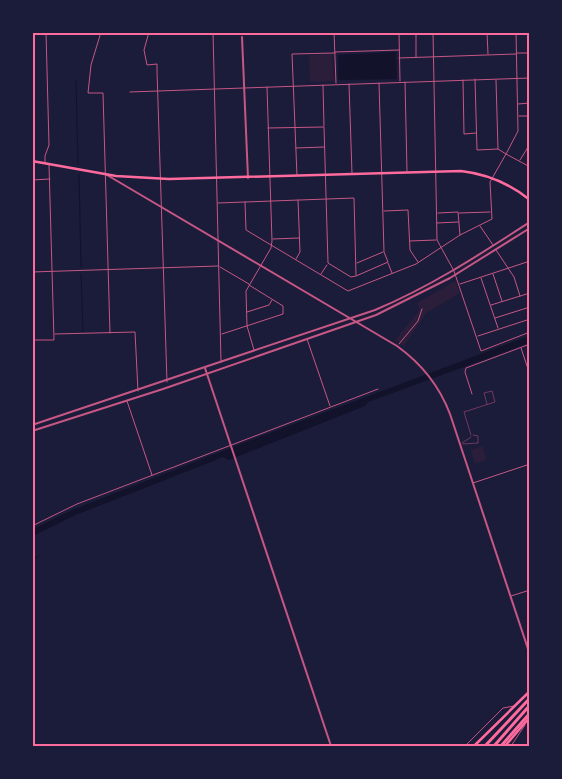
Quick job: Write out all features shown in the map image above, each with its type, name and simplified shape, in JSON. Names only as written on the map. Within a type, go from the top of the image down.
[{"type":"highway","points":[[486,746],[530,698]]},
{"type":"highway","points":[[494,746],[530,705]]},
{"type":"highway","points":[[503,746],[529,717]]},
{"type":"main road","points":[[32,161],[105,174],[160,179],[248,178],[434,170],[462,171],[492,178],[516,190],[530,200]]},
{"type":"main road","points":[[474,746],[530,691]]},
{"type":"main road","points":[[503,746],[529,717]]},
{"type":"street","points":[[45,163],[45,156],[49,145],[46,32]]},
{"type":"street","points":[[100,32],[91,65],[88,93],[103,93],[110,333]]},
{"type":"street","points":[[149,32],[144,50],[145,58],[147,65],[156,64],[158,91],[167,382]]},
{"type":"street","points":[[212,32],[222,362]]},
{"type":"street","points":[[242,32],[248,178]]},
{"type":"street","points":[[334,32],[336,84]]},
{"type":"street","points":[[399,32],[400,82]]},
{"type":"street","points":[[416,32],[416,58]]},
{"type":"street","points":[[454,32],[433,33],[436,240],[454,271],[481,351],[530,332]]},
{"type":"street","points":[[487,32],[488,55]]},
{"type":"street","points":[[245,202],[246,230],[349,291],[418,262],[460,235],[492,219],[492,178],[518,131],[516,32]]},
{"type":"street","points":[[297,176],[292,54],[399,50]]},
{"type":"street","points":[[399,58],[530,53]]},
{"type":"street","points":[[130,92],[530,78]]},
{"type":"street","points":[[475,79],[478,150],[498,149],[530,167]]},
{"type":"street","points":[[496,79],[498,149]]},
{"type":"street","points":[[463,80],[464,134],[477,133]]},
{"type":"street","points":[[405,81],[407,171]]},
{"type":"street","points":[[379,82],[384,252],[392,274]]},
{"type":"street","points":[[349,84],[352,174]]},
{"type":"street","points":[[321,275],[328,263],[323,85]]},
{"type":"street","points":[[254,350],[247,326],[246,290],[272,246],[267,87]]},
{"type":"street","points":[[518,104],[530,104]]},
{"type":"street","points":[[518,116],[530,116]]},
{"type":"street","points":[[268,128],[324,127]]},
{"type":"street","points":[[519,162],[530,144]]},
{"type":"street","points":[[296,148],[325,147]]},
{"type":"street","points":[[32,340],[54,340],[49,164]]},
{"type":"street","points":[[105,174],[403,350],[426,371],[446,403],[530,655]]},
{"type":"street","points":[[32,180],[50,179]]},
{"type":"street","points":[[217,203],[354,198],[356,276]]},
{"type":"street","points":[[296,260],[300,252],[298,200]]},
{"type":"street","points":[[383,211],[408,210],[410,250],[418,262]]},
{"type":"street","points":[[437,213],[491,212]]},
{"type":"street","points":[[458,213],[460,235]]},
{"type":"street","points":[[437,223],[458,222]]},
{"type":"street","points":[[32,425],[167,382],[254,350],[351,319],[410,295],[454,271],[530,222]]},
{"type":"street","points":[[480,225],[493,246]]},
{"type":"street","points":[[32,431],[357,322],[404,303],[455,275],[530,228]]},
{"type":"street","points":[[272,239],[299,238]]},
{"type":"street","points":[[409,241],[436,240]]},
{"type":"street","points":[[495,250],[514,278],[520,296]]},
{"type":"street","points":[[356,263],[384,252]]},
{"type":"street","points":[[459,284],[530,261]]},
{"type":"street","points":[[328,263],[351,278],[388,262]]},
{"type":"street","points":[[32,272],[219,267],[283,306],[283,314],[221,334]]},
{"type":"street","points":[[493,274],[502,302]]},
{"type":"street","points":[[481,278],[498,329]]},
{"type":"street","points":[[490,306],[530,292]]},
{"type":"street","points":[[246,312],[269,305],[272,299]]},
{"type":"street","points":[[495,318],[530,307]]},
{"type":"street","points":[[399,344],[418,321],[422,309]]},
{"type":"street","points":[[476,336],[529,320],[530,324]]},
{"type":"street","points":[[54,334],[135,332],[138,391]]},
{"type":"street","points":[[307,338],[330,407]]},
{"type":"street","points":[[472,394],[465,372],[466,368],[530,344]]},
{"type":"street","points":[[521,348],[530,375]]},
{"type":"street","points":[[205,368],[331,746]]},
{"type":"street","points":[[32,526],[77,504],[378,389]]},
{"type":"street","points":[[127,400],[152,475]]},
{"type":"street","points":[[473,483],[530,464]]},
{"type":"street","points":[[510,597],[530,590]]},
{"type":"street","points":[[466,746],[503,708],[514,706]]},
{"type":"street","points":[[511,746],[522,733],[529,717]]},
{"type":"lane","points":[[461,444],[469,440],[471,435],[464,412],[496,401],[492,390],[484,393],[487,404]]},
{"type":"lane","points":[[461,444],[478,443],[477,435],[471,435]]},
{"type":"shaded area","points":[[396,52],[397,79],[338,80],[338,55]]},
{"type":"shaded area","points":[[332,54],[334,81],[310,82],[309,55]]},
{"type":"shaded area","points":[[455,281],[460,293],[426,313],[404,346],[395,340],[420,310],[417,303]]},
{"type":"shaded area","points":[[529,336],[529,343],[368,402],[365,406],[229,460],[223,457],[207,463],[205,461],[208,457],[243,443]]},
{"type":"shaded area","points":[[482,446],[487,460],[475,464],[471,450]]},
{"type":"waterway","points":[[76,81],[78,163]]},
{"type":"waterway","points":[[79,175],[81,267]]},
{"type":"waterway","points":[[81,274],[83,331]]},
{"type":"waterway","points":[[32,533],[75,512],[213,458]]},
{"type":"waterway","points":[[32,559],[39,556]]}]
